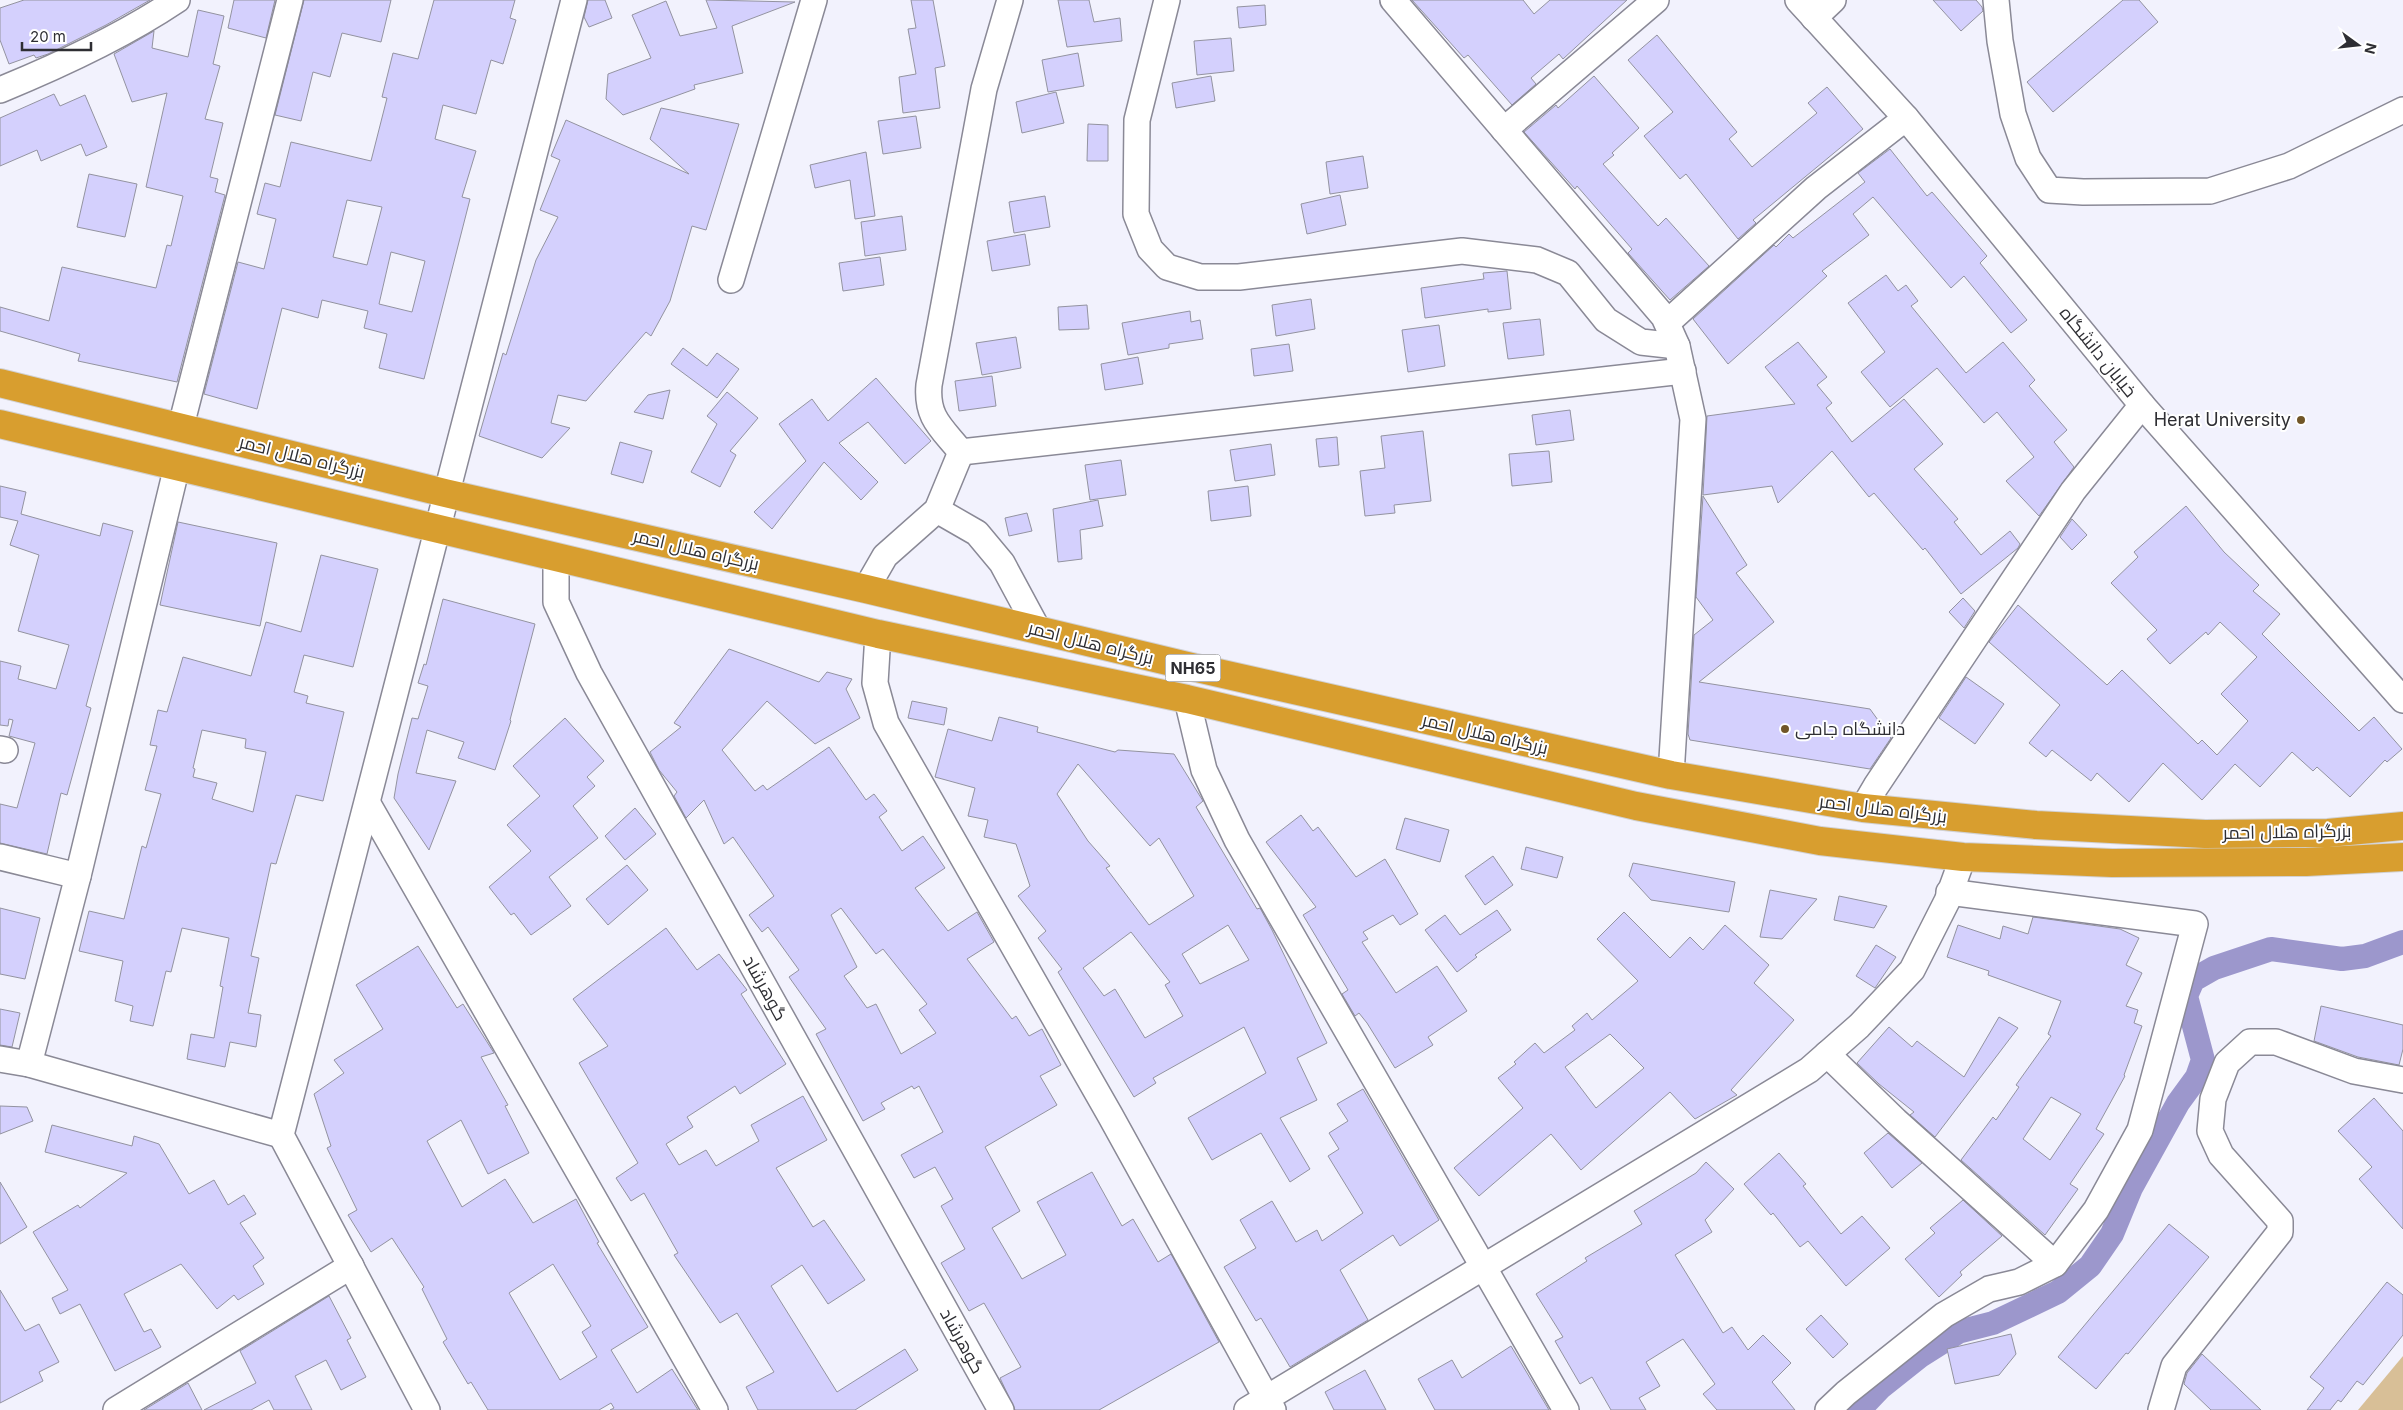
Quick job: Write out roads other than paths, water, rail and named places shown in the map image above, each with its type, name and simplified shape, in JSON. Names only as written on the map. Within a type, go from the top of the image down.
[{"type":"highway","name":"بزرگراه هلال احمر","points":[[0,383],[181,426],[445,493],[866,589],[1192,668],[1671,776],[1863,808],[2036,825],[2205,834],[2328,833],[2403,826]]},
{"type":"highway","name":"بزرگراه هلال احمر","points":[[0,424],[878,634],[1187,699],[1636,806],[1820,841],[1963,857],[2122,863],[2306,862],[2403,856]]},
{"type":"street","points":[[0,90],[60,65],[153,16],[177,0]]},
{"type":"street","points":[[181,426],[290,0]]},
{"type":"street","points":[[426,1410],[281,1135],[368,804],[445,493],[574,0]]},
{"type":"street","points":[[732,280],[814,0]]},
{"type":"street","points":[[961,452],[934,418],[928,403],[929,385],[984,89],[1010,0]]},
{"type":"street","points":[[1167,0],[1137,120],[1136,214],[1150,249],[1167,267],[1200,277],[1239,277],[1462,251],[1537,260],[1568,273],[1606,320],[1641,342],[1678,346]]},
{"type":"street","points":[[1504,130],[1656,0]]},
{"type":"street","points":[[1806,9],[1833,0]]},
{"type":"street","points":[[1997,0],[2000,41],[2012,114],[2028,158],[2049,190],[2083,192],[2210,191],[2289,166],[2403,110]]},
{"type":"street","points":[[1396,1],[1668,322],[1678,346],[1693,419],[1671,776]]},
{"type":"street","name":"خیابان دانشگاه","points":[[1806,9],[1906,118],[2142,405],[2403,700]]},
{"type":"street","points":[[1668,322],[1816,188],[1906,118]]},
{"type":"street","points":[[961,452],[1683,371]]},
{"type":"street","points":[[1863,808],[2073,490],[2142,405]]},
{"type":"street","points":[[866,589],[884,556],[937,510],[961,452]]},
{"type":"street","points":[[29,1064],[78,876],[177,466]]},
{"type":"street","points":[[937,510],[976,533],[1002,563],[1038,630]]},
{"type":"street","name":"گوهرشاد","points":[[556,557],[556,602],[589,673],[1001,1410]]},
{"type":"street","points":[[878,634],[875,683],[886,723],[1110,1115],[1262,1406],[1809,1070],[1859,1026],[1912,970],[1949,892],[1963,857]]},
{"type":"street","points":[[1187,699],[1204,770],[1237,840],[1566,1410]]},
{"type":"street","points":[[368,804],[715,1410]]},
{"type":"street","points":[[0,857],[78,876]]},
{"type":"street","points":[[1828,1410],[1846,1393],[1944,1315],[1989,1289],[2019,1282],[2055,1264],[2096,1210],[2140,1130],[2195,924],[1949,892]]},
{"type":"street","points":[[2161,1410],[2174,1366],[2280,1232],[2280,1221],[2221,1155],[2210,1131],[2213,1099],[2227,1063],[2250,1042],[2276,1042],[2354,1071],[2403,1080]]},
{"type":"street","points":[[1827,1054],[1896,1120],[2055,1264]]},
{"type":"street","points":[[0,1059],[29,1064],[281,1135]]},
{"type":"street","points":[[118,1410],[351,1266]]},
{"type":"waterway","points":[[1859,1410],[1881,1387],[1920,1356],[1958,1332],[1993,1323],[2058,1292],[2090,1266],[2112,1234],[2131,1188],[2178,1103],[2197,1077],[2203,1060],[2186,996],[2193,980],[2214,968],[2271,949],[2342,959],[2365,956],[2403,942]]},
{"type":"place","name":"Herat University","points":[[2301,420]]},
{"type":"place","name":"دانشگاه جامی","points":[[1785,729]]}]
